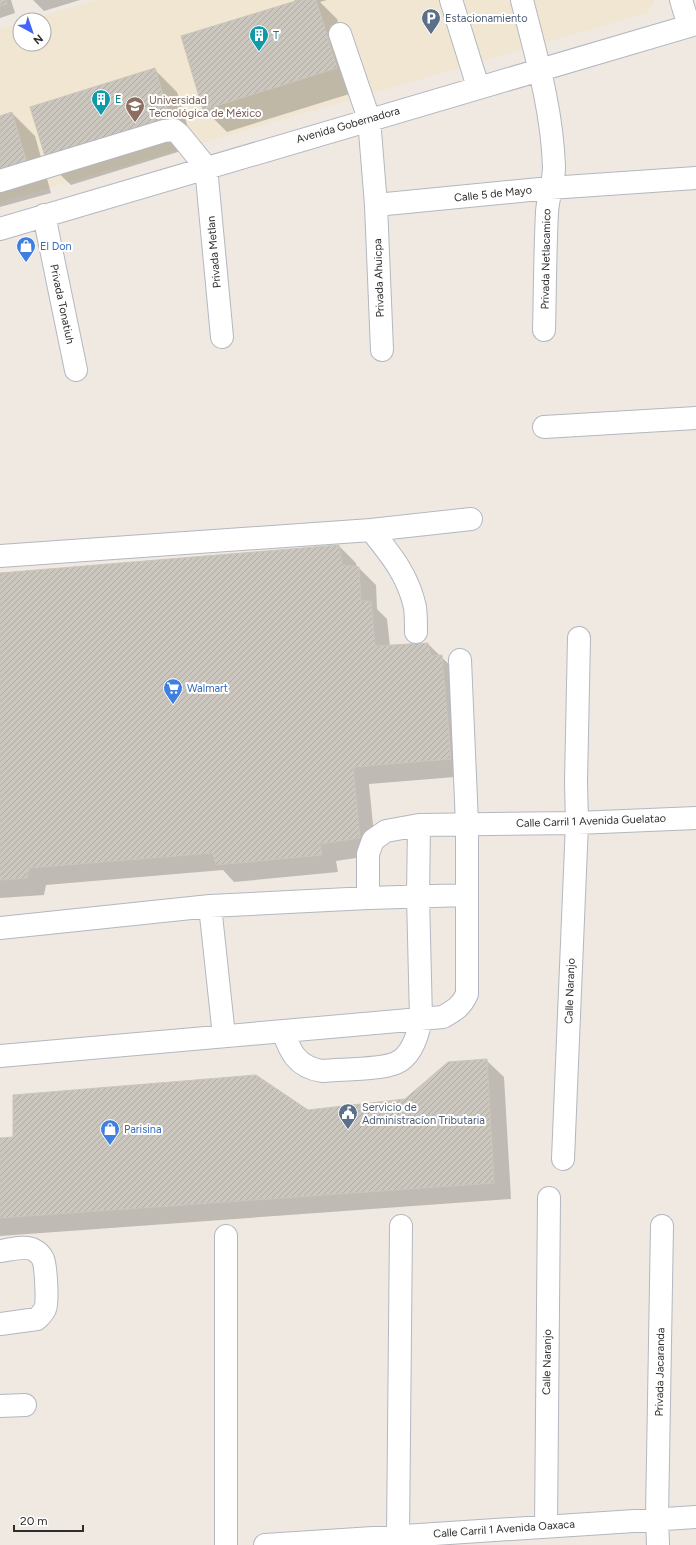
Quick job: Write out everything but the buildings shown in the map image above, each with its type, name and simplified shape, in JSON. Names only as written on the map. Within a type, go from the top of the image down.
[{"type":"street","points":[[451,0],[478,87]]},
{"type":"street","name":"Privada Netlacamico","points":[[522,0],[548,104],[554,168],[547,211],[544,330]]},
{"type":"street","points":[[681,0],[692,25]]},
{"type":"street","name":"Avenida Gobernadora","points":[[0,228],[692,25]]},
{"type":"street","points":[[340,34],[369,119],[376,205]]},
{"type":"street","points":[[0,181],[164,131],[174,130],[206,167]]},
{"type":"street","name":"Privada Metlan","points":[[206,167],[222,337]]},
{"type":"street","name":"Calle 5 de Mayo","points":[[376,205],[550,188],[696,178]]},
{"type":"street","name":"Privada Ahuicpa","points":[[376,205],[382,350]]},
{"type":"street","name":"Privada Tonatiuh","points":[[44,215],[76,370]]},
{"type":"street","points":[[544,427],[696,418]]},
{"type":"street","points":[[0,556],[371,530],[471,519]]},
{"type":"street","points":[[371,530],[398,563],[408,582],[415,608],[416,632]]},
{"type":"street","name":"Calle Naranjo","points":[[563,1159],[577,823],[576,782],[579,638]]},
{"type":"street","points":[[0,1056],[443,1017],[455,1011],[467,994],[467,895],[477,824],[460,660]]},
{"type":"street","name":"Calle Carril 1 Avenida Guelatao","points":[[368,898],[368,854],[374,840],[386,831],[419,825],[577,823],[696,818]]},
{"type":"street","points":[[283,1031],[288,1046],[296,1058],[303,1065],[313,1070],[322,1071],[382,1066],[396,1063],[412,1047],[418,1035],[421,1019],[418,896],[419,825]]},
{"type":"street","points":[[0,928],[210,906],[368,898],[467,895]]},
{"type":"street","points":[[210,906],[224,1036]]},
{"type":"street","name":"Calle Naranjo","points":[[546,1526],[549,1198]]},
{"type":"street","points":[[398,1537],[401,1226]]},
{"type":"street","name":"Privada Jacaranda","points":[[658,1545],[657,1518],[662,1226]]},
{"type":"street","points":[[226,1236],[226,1545]]},
{"type":"street","points":[[0,1250],[26,1248],[33,1249],[43,1258],[46,1302],[45,1309],[36,1319],[0,1324]]},
{"type":"street","points":[[0,1406],[26,1405]]},
{"type":"street","name":"Calle Carril 1 Avenida Oaxaca","points":[[265,1545],[338,1543],[398,1537],[479,1538],[546,1526],[657,1518],[696,1517]]},
{"type":"shaded area","name":"Universidad Tecnológica de México","points":[[96,0],[654,0],[654,3],[647,13],[0,202],[0,29],[12,25],[12,52],[52,52],[52,13]]},
{"type":"place","name":"Estacionamiento","points":[[431,35]]},
{"type":"place","name":"T","points":[[259,52]]},
{"type":"place","name":"E","points":[[101,116]]},
{"type":"place","name":"Universidad Tecnológica de México","points":[[135,123]]},
{"type":"place","name":"El Don","points":[[26,263]]},
{"type":"place","name":"Walmart","points":[[173,705]]},
{"type":"place","name":"Servicio de Administracíon Tributaria","points":[[348,1130]]},
{"type":"place","name":"Parisina","points":[[110,1146]]}]
